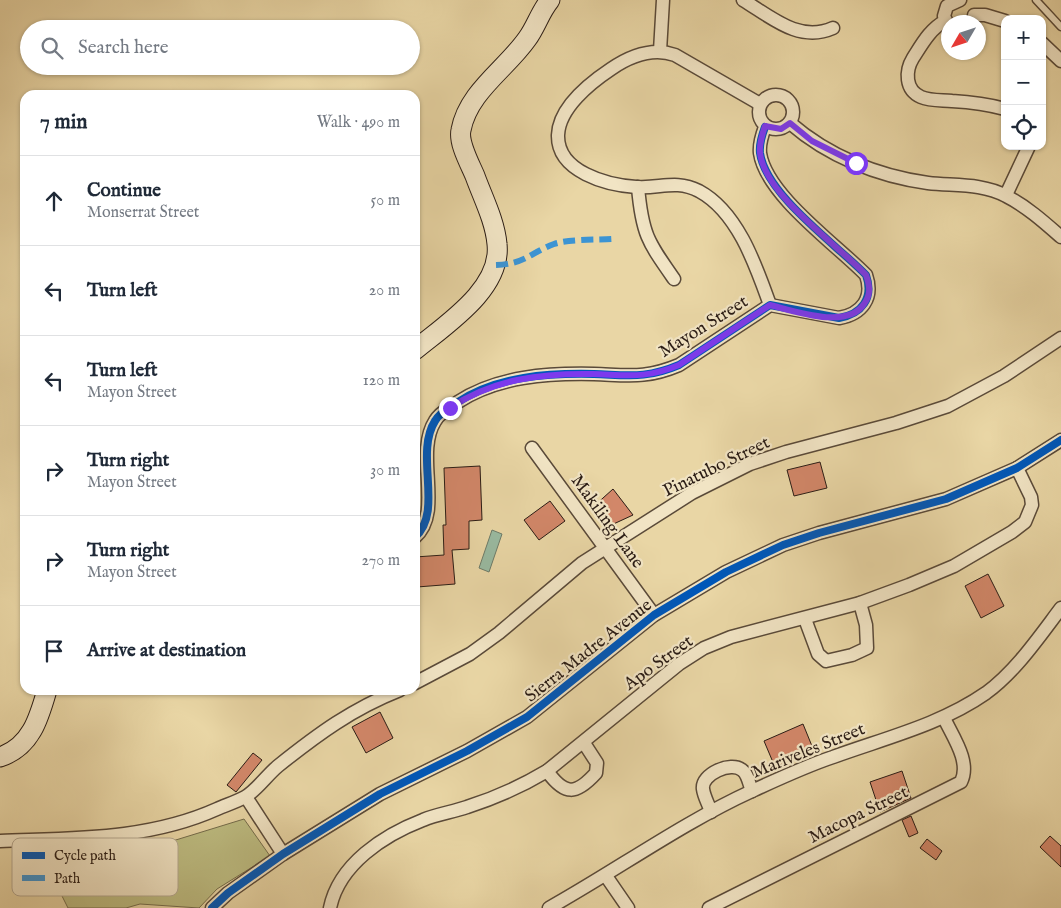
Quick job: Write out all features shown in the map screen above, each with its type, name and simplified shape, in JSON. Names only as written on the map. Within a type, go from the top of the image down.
[{"type":"street","points":[[420,346],[465,308],[493,275],[498,254],[495,231],[460,132],[464,117],[474,98],[511,60],[528,38],[550,0]]},
{"type":"street","points":[[660,51],[663,0]]},
{"type":"street","points":[[743,0],[796,30],[819,34],[833,28]]},
{"type":"street","points":[[947,15],[947,6],[951,2],[960,0],[970,4],[972,15]]},
{"type":"street","points":[[986,15],[1001,20]]},
{"type":"street","points":[[941,27],[930,33],[908,68],[908,83],[913,90],[919,96],[926,99],[977,103],[1001,108]]},
{"type":"street","points":[[1046,48],[1061,61]]},
{"type":"street","points":[[760,104],[675,55],[660,51],[637,55],[599,76],[576,99],[558,130],[561,152],[570,163],[583,172],[616,184],[638,187],[669,183],[685,186],[710,198],[729,218],[737,232],[757,271],[770,305]]},
{"type":"street","points":[[774,95],[785,98],[792,106],[793,112],[790,123],[781,129],[765,126],[758,114],[760,104],[774,95]]},
{"type":"street","points":[[790,123],[812,141],[833,154],[877,171],[928,183],[984,188],[1006,195],[1037,216],[1061,237]]},
{"type":"street","name":"Mayon Street","points":[[420,530],[425,524],[428,510],[426,466],[429,435],[435,420],[463,399],[480,391],[524,378],[569,374],[646,376],[663,372],[679,365],[770,305],[839,318],[850,316],[862,308],[868,300],[870,286],[862,270],[810,223],[773,182],[762,160],[760,151],[765,126]]},
{"type":"street","points":[[1006,195],[1027,150]]},
{"type":"street","points":[[638,187],[641,221],[648,242],[674,280]]},
{"type":"street","name":"Pinatubo Street","points":[[420,681],[478,649],[554,584],[692,493],[750,464],[794,449],[896,423],[948,406],[1004,376],[1061,338]]},
{"type":"street","name":"Sierra Madre Avenue","points":[[212,908],[283,854],[380,794],[468,751],[527,717],[654,615],[726,572],[783,545],[819,533],[946,499],[1017,468],[1061,440]]},
{"type":"street","name":"Makiling Lane","points":[[532,448],[654,615]]},
{"type":"street","name":"Apo Street","points":[[330,908],[340,880],[354,864],[393,833],[425,819],[468,807],[523,785],[547,771],[679,664],[704,648],[731,637],[860,603],[954,566],[1025,522],[1030,513],[1031,497],[1017,468]]},
{"type":"street","points":[[805,618],[818,654],[826,661],[837,659],[866,648],[866,625],[860,603]]},
{"type":"street","name":"Mariveles Street","points":[[549,908],[606,876],[711,812],[752,791],[830,758],[944,718],[987,692],[1001,680],[1035,642],[1061,608]]},
{"type":"street","points":[[0,757],[9,754],[30,736],[36,725],[45,695]]},
{"type":"street","points":[[80,838],[107,837],[149,831],[202,816],[246,797],[274,770],[369,696]]},
{"type":"street","name":"Macopa Street","points":[[709,908],[961,782],[965,775],[961,753],[944,718]]},
{"type":"street","points":[[547,771],[557,785],[565,790],[582,787],[596,773],[597,763],[584,742]]},
{"type":"street","points":[[711,812],[703,789],[706,779],[714,773],[732,766],[737,767],[745,773],[752,791]]},
{"type":"street","points":[[246,797],[283,854]]},
{"type":"street","points":[[606,876],[628,908]]},
{"type":"lane","points":[[1036,0],[1061,27]]},
{"type":"shaded area","points":[[492,530],[502,534],[489,572],[479,568]]},
{"type":"shaded area","points":[[244,819],[270,856],[217,889],[199,908],[140,904],[126,908],[68,908],[62,896],[178,896],[178,839]]},
{"type":"building","points":[[820,462],[827,488],[794,496],[787,470]]},
{"type":"building","points":[[480,466],[482,520],[469,521],[469,549],[452,550],[455,584],[420,587],[420,557],[444,555],[443,525],[446,525],[444,468]]},
{"type":"building","points":[[613,489],[633,515],[607,527],[593,507]]},
{"type":"building","points":[[550,501],[565,521],[539,540],[524,520]]},
{"type":"building","points":[[988,574],[1004,606],[981,618],[965,586]]},
{"type":"building","points":[[380,712],[393,738],[366,753],[352,727]]},
{"type":"building","points":[[803,724],[814,751],[775,767],[764,741]]},
{"type":"building","points":[[253,753],[262,760],[236,792],[227,785]]},
{"type":"building","points":[[902,771],[911,798],[880,812],[870,782]]},
{"type":"building","points":[[911,816],[918,833],[909,837],[902,820]]},
{"type":"building","points":[[1050,836],[1061,846],[1061,867],[1040,847]]},
{"type":"building","points":[[927,839],[942,851],[936,860],[920,848]]},
{"type":"marked path","points":[[496,265],[514,263],[560,242],[612,239]]},
{"type":"cycle path","points":[[420,530],[427,513],[429,498],[427,466],[429,434],[440,415],[473,393],[506,381],[541,376],[559,374],[637,375],[657,372],[679,365],[770,305],[839,318],[860,309],[867,298],[868,283],[866,275],[804,218],[775,186],[765,169],[760,153],[765,127]]},
{"type":"cycle path","points":[[212,908],[228,893],[283,854],[380,794],[467,751],[527,717],[654,615],[726,572],[783,545],[819,533],[946,499],[1017,468],[1061,440]]},
{"type":"route","points":[[450,408],[480,391],[524,378],[569,374],[646,376],[663,372],[679,365],[770,305],[829,318],[850,316],[862,308],[868,300],[870,286],[866,275],[810,223],[773,182],[766,170],[760,151],[765,126],[776,130],[786,127],[790,123],[812,141],[833,154],[856,163]]}]
